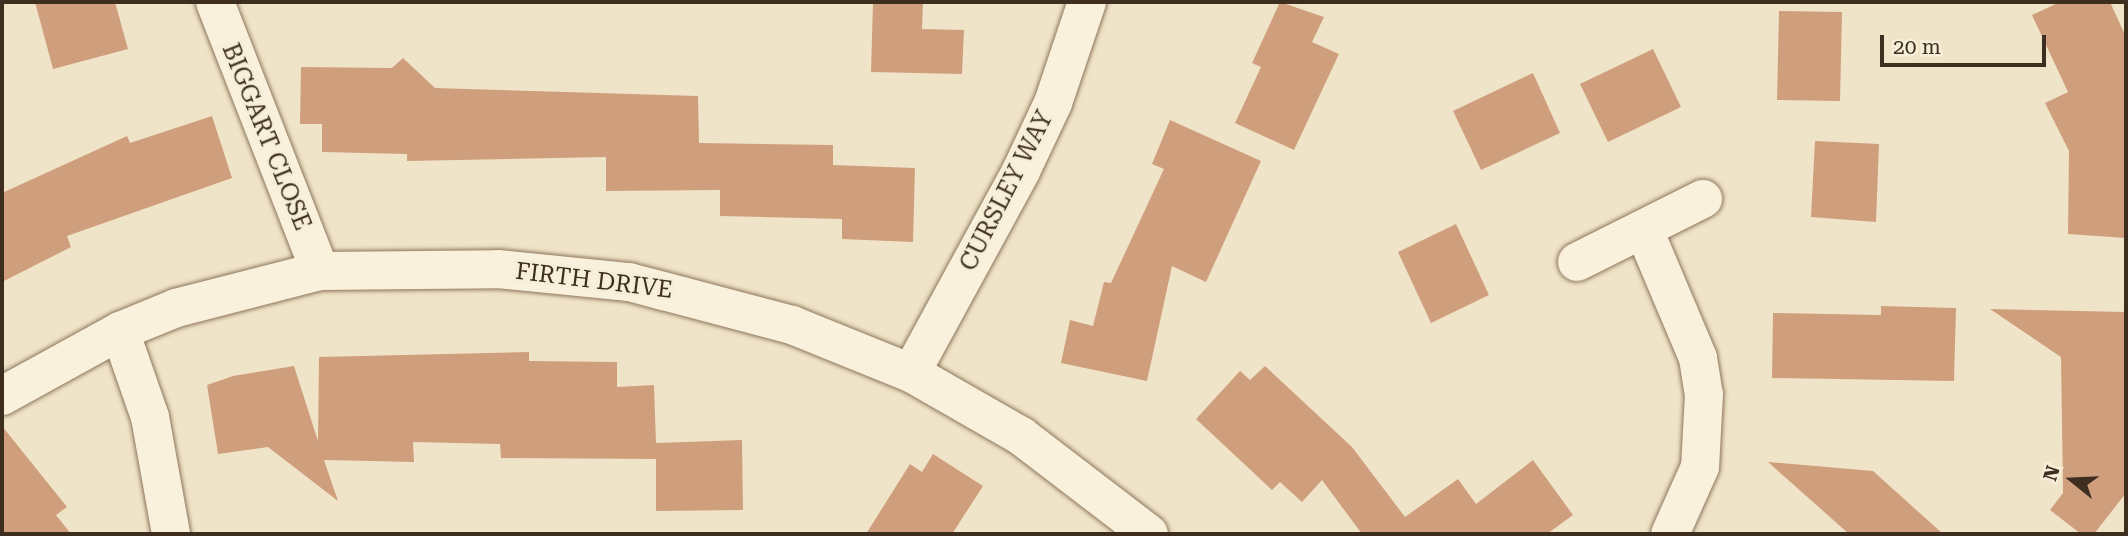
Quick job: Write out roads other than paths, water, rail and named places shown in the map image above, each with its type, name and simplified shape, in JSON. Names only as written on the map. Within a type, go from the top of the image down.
[{"type":"street","name":"BIGGART CLOSE","points":[[215,2],[320,271]]},
{"type":"street","name":"CURSLEY WAY","points":[[911,373],[1021,171],[1087,2]]},
{"type":"street","points":[[1577,262],[1703,199]]},
{"type":"street","points":[[1644,230],[1698,358],[1704,394],[1700,467],[1670,534]]},
{"type":"street","name":"FIRTH DRIVE","points":[[2,396],[120,331],[253,285],[320,271],[498,269],[629,282],[792,326],[911,373],[1021,436],[1135,530]]},
{"type":"street","points":[[120,331],[150,417],[171,534]]}]
